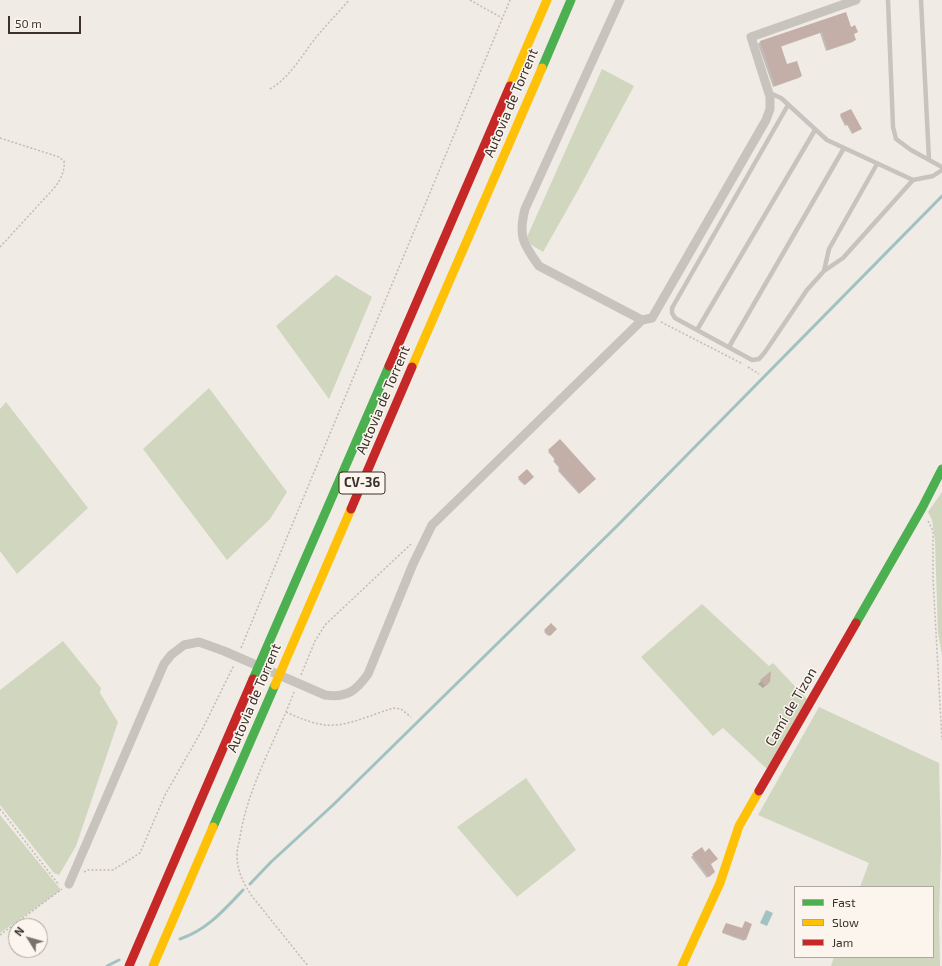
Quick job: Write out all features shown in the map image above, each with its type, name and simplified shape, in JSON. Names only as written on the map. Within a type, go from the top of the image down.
[{"type":"main road","name":"Autovia de Torrent","points":[[129,966],[547,0]]},
{"type":"main road","name":"Autovia de Torrent","points":[[153,966],[571,0]]},
{"type":"main road","name":"Camí de Tizon","points":[[682,966],[720,883],[739,826],[922,508],[942,469]]},
{"type":"street","points":[[620,0],[525,209],[522,222],[522,237],[528,250],[539,266],[642,320]]},
{"type":"street","points":[[66,886],[164,664],[171,655],[184,645],[199,642],[224,651],[325,695],[336,697],[349,693],[359,686],[368,674],[413,564],[432,525],[642,320],[652,318],[766,120],[770,109],[769,92],[751,37],[856,0]]},
{"type":"lane","points":[[888,0],[893,127],[896,139],[911,150],[942,167]]},
{"type":"lane","points":[[921,0],[929,160]]},
{"type":"lane","points":[[769,92],[781,98],[827,140],[912,180],[932,176],[942,170]]},
{"type":"lane","points":[[788,105],[672,308],[672,313],[675,318],[752,360],[758,359],[780,332],[807,290],[824,271],[843,258],[912,180]]},
{"type":"lane","points":[[697,330],[815,130]]},
{"type":"lane","points":[[729,347],[844,148]]},
{"type":"lane","points":[[824,271],[828,249],[877,164]]},
{"type":"path","points":[[270,89],[277,85],[289,73],[318,35],[349,0]]},
{"type":"path","points":[[470,0],[502,18]]},
{"type":"path","points":[[239,653],[510,0]]},
{"type":"path","points":[[0,138],[59,157],[64,161],[65,168],[62,177],[56,186],[0,247]]},
{"type":"path","points":[[652,318],[759,374]]},
{"type":"path","points":[[922,508],[933,531],[933,580],[942,740]]},
{"type":"path","points":[[300,675],[315,641],[325,625],[415,541]]},
{"type":"path","points":[[81,874],[88,870],[113,870],[140,853],[165,795],[202,730],[236,660]]},
{"type":"path","points":[[295,690],[258,777],[243,820],[237,855],[240,874],[247,888],[308,966]]},
{"type":"path","points":[[286,712],[306,721],[326,725],[348,722],[394,708],[401,709],[411,717]]},
{"type":"path","points":[[0,809],[66,886],[0,935]]},
{"type":"green space","points":[[602,69],[634,86],[543,252],[530,244],[527,237]]},
{"type":"green space","points":[[336,275],[372,297],[329,399],[276,326]]},
{"type":"green space","points":[[209,388],[287,492],[270,519],[227,560],[143,449]]},
{"type":"green space","points":[[6,402],[88,508],[17,574],[0,551],[0,409]]},
{"type":"green space","points":[[942,492],[942,654],[938,633],[935,541],[932,520],[928,512]]},
{"type":"green space","points":[[702,604],[769,666],[773,663],[807,699],[767,769],[723,728],[713,736],[641,657]]},
{"type":"green space","points":[[63,641],[101,688],[100,693],[118,722],[76,846],[59,875],[54,873],[0,805],[0,690]]},
{"type":"green space","points":[[819,707],[939,763],[941,851],[939,916],[940,966],[831,966],[834,958],[934,958],[934,886],[860,886],[869,863],[758,815]]},
{"type":"green space","points":[[526,778],[576,850],[517,897],[457,827]]},
{"type":"green space","points":[[0,815],[61,890],[21,918],[8,918],[8,927],[0,933]]},
{"type":"water","points":[[766,910],[773,913],[767,926],[760,923]]},
{"type":"building","points":[[846,12],[851,27],[855,25],[858,32],[854,34],[856,40],[828,50],[822,32],[781,46],[787,64],[797,61],[802,76],[775,86],[760,41]]},
{"type":"building","points":[[851,109],[862,129],[853,133],[848,124],[846,125],[840,114]]},
{"type":"building","points":[[560,439],[596,479],[580,493],[558,469],[560,467],[548,450]]},
{"type":"building","points":[[527,469],[534,477],[525,485],[518,477]]},
{"type":"building","points":[[551,623],[557,629],[550,636],[544,630]]},
{"type":"building","points":[[771,671],[770,682],[766,686],[760,680]]},
{"type":"building","points":[[702,847],[705,852],[709,848],[718,859],[711,864],[715,872],[709,877],[692,854]]},
{"type":"building","points":[[745,921],[752,924],[746,940],[722,932],[726,923],[742,928]]},
{"type":"waterway","points":[[250,884],[271,862],[333,805],[618,525],[942,196]]},
{"type":"waterway","points":[[180,939],[207,925],[243,890]]},
{"type":"waterway","points":[[107,966],[119,960]]},
{"type":"traffic: fast","points":[[542,68],[571,0]]},
{"type":"traffic: fast","points":[[253,679],[389,366]]},
{"type":"traffic: fast","points":[[856,623],[922,508],[942,469]]},
{"type":"traffic: fast","points":[[213,827],[275,685]]},
{"type":"traffic: slow","points":[[510,86],[547,0]]},
{"type":"traffic: slow","points":[[412,367],[542,68]]},
{"type":"traffic: slow","points":[[275,685],[351,509]]},
{"type":"traffic: slow","points":[[682,966],[720,883],[739,826],[759,791]]},
{"type":"traffic: slow","points":[[153,966],[213,827]]},
{"type":"traffic: jam","points":[[389,366],[510,86]]},
{"type":"traffic: jam","points":[[351,509],[412,367]]},
{"type":"traffic: jam","points":[[759,791],[856,623]]},
{"type":"traffic: jam","points":[[129,966],[253,679]]}]
